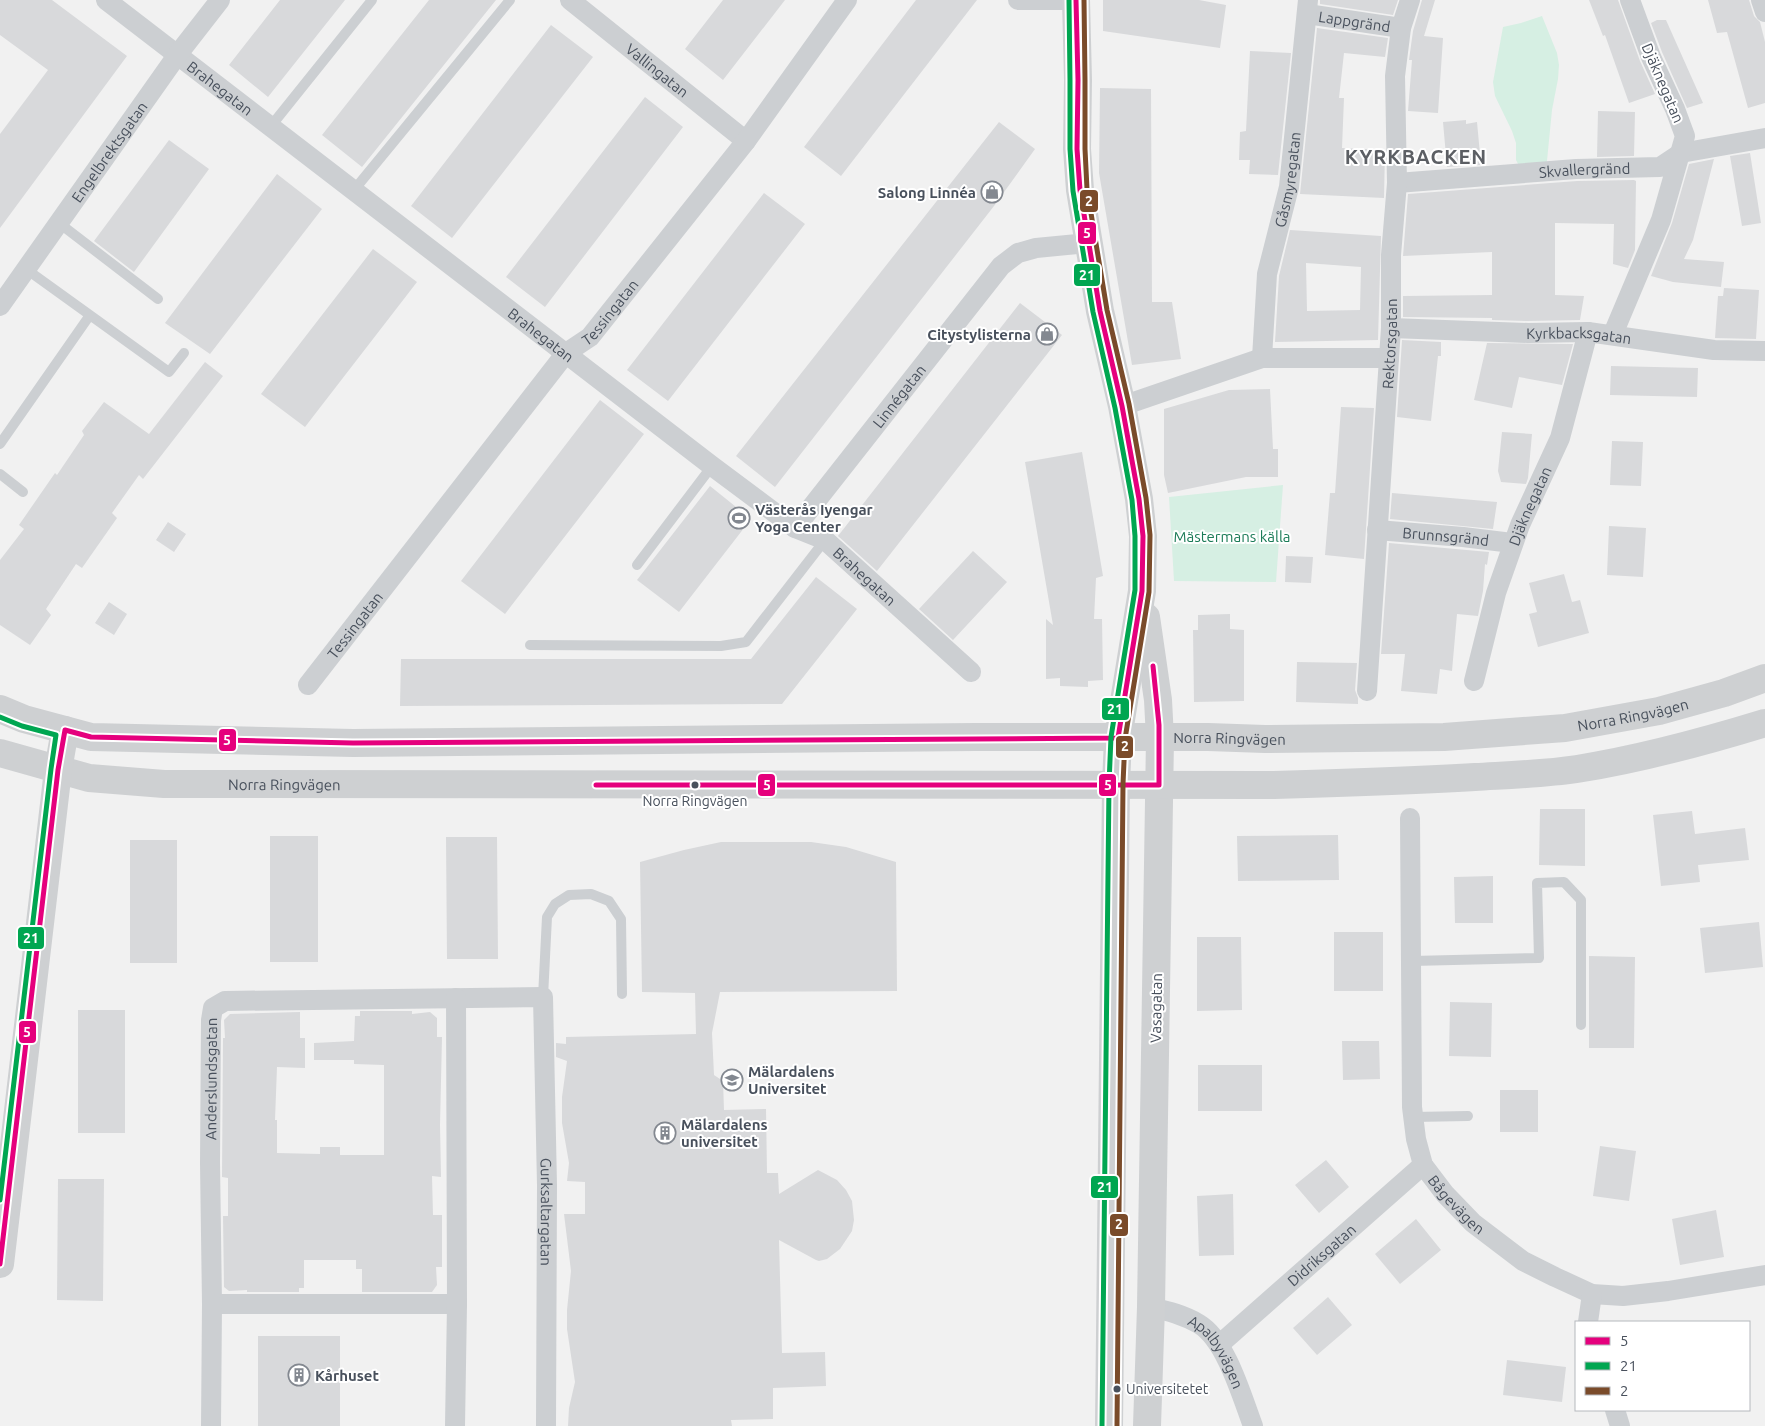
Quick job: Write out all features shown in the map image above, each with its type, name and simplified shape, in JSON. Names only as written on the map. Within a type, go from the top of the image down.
[{"type":"main road","name":"Vasagatan","points":[[1075,0],[1078,80],[1077,149],[1080,190],[1100,311],[1122,406],[1140,508],[1143,536],[1142,591],[1118,738],[1116,784],[1109,1426]]},
{"type":"main road","name":"Vasagatan","points":[[1142,591],[1158,700],[1160,738],[1152,1307],[1147,1426]]},
{"type":"main road","name":"Norra Ringvägen","points":[[0,709],[24,719],[91,737],[353,743],[1444,737],[1565,728],[1659,711],[1724,693],[1765,678]]},
{"type":"main road","name":"Norra Ringvägen","points":[[0,753],[89,778],[164,784],[1274,785],[1404,781],[1575,769],[1695,744],[1765,723]]},
{"type":"main road","points":[[0,1264],[58,770],[65,730]]},
{"type":"street","name":"Brahegatan","points":[[106,0],[712,466],[795,528],[825,540],[971,672]]},
{"type":"street","name":"Engelbrektsgatan","points":[[0,306],[178,54],[220,0]]},
{"type":"street","name":"Vallingatan","points":[[570,0],[746,141]]},
{"type":"street","name":"Tessingatan","points":[[308,685],[566,353],[590,337],[746,141],[847,0]]},
{"type":"street","points":[[1018,0],[1075,0]]},
{"type":"street","name":"Rektorsgatan","points":[[1367,691],[1391,328],[1391,254],[1397,183],[1395,76],[1401,28],[1410,0]]},
{"type":"street","name":"Djäknegatan","points":[[1613,334],[1661,220],[1685,136],[1651,56],[1630,0]]},
{"type":"street","points":[[1761,0],[1765,12]]},
{"type":"street","name":"Lappgränd","points":[[1307,7],[1401,28]]},
{"type":"street","name":"Gåsmyregatan","points":[[1262,358],[1267,274],[1289,187],[1307,7]]},
{"type":"street","name":"Skvallergränd","points":[[1397,183],[1576,169],[1660,167],[1681,153],[1765,138]]},
{"type":"street","name":"Linnégatan","points":[[795,528],[1001,266],[1018,253],[1036,248],[1088,244]]},
{"type":"street","name":"Kyrkbacksgatan","points":[[1391,328],[1528,333],[1588,332],[1613,334],[1714,350],[1765,351]]},
{"type":"street","name":"Djäknegatan","points":[[1474,682],[1496,594],[1512,543],[1560,438],[1588,332]]},
{"type":"street","points":[[1122,406],[1262,358],[1389,358]]},
{"type":"street","name":"Brunnsgränd","points":[[1378,530],[1512,543]]},
{"type":"street","name":"Bågevägen","points":[[1410,818],[1414,1117],[1416,1139],[1423,1165],[1445,1194],[1473,1223],[1523,1261],[1592,1294],[1623,1296],[1668,1291],[1765,1275]]},
{"type":"street","name":"Anderslundsgatan","points":[[210,1426],[212,1304],[211,1020],[214,1008],[225,1001],[543,996]]},
{"type":"street","name":"Gurksaltargatan","points":[[543,996],[547,1185],[546,1426]]},
{"type":"street","points":[[455,1426],[457,1304],[456,998]]},
{"type":"street","name":"Didriksgatan","points":[[1220,1344],[1423,1165]]},
{"type":"street","points":[[1588,1321],[1592,1294]]},
{"type":"street","points":[[212,1304],[457,1304]]},
{"type":"street","name":"Apalbyvägen","points":[[1152,1307],[1175,1312],[1201,1324],[1220,1344],[1253,1426]]},
{"type":"street","points":[[1615,1411],[1620,1426]]},
{"type":"lane","points":[[271,126],[372,0]]},
{"type":"lane","points":[[354,190],[510,0]]},
{"type":"lane","points":[[59,223],[158,299]]},
{"type":"lane","points":[[26,269],[169,372],[184,353]]},
{"type":"lane","points":[[0,444],[90,315]]},
{"type":"lane","points":[[637,565],[712,466]]},
{"type":"lane","points":[[0,474],[23,492]]},
{"type":"lane","points":[[530,645],[721,646],[746,642],[825,540]]},
{"type":"lane","points":[[1412,960],[1538,958],[1537,883],[1564,882],[1581,900],[1581,1025]]},
{"type":"lane","points":[[543,996],[547,917],[555,904],[568,895],[591,894],[610,901],[621,919],[622,994]]},
{"type":"lane","points":[[1414,1117],[1468,1116]]},
{"type":"green space","points":[[1542,16],[1557,53],[1559,65],[1558,79],[1552,110],[1546,171],[1523,173],[1516,160],[1516,143],[1495,96],[1493,82],[1503,27]]},
{"type":"green space","name":"Mästermans källa","points":[[1283,485],[1276,582],[1174,581],[1169,497]]},
{"type":"building","points":[[0,0],[52,0],[127,56],[0,228],[0,134],[48,70],[0,35]]},
{"type":"building","points":[[280,0],[345,0],[268,97],[229,65]]},
{"type":"building","points":[[429,0],[496,0],[362,167],[322,135]]},
{"type":"building","points":[[723,0],[785,0],[723,80],[685,49]]},
{"type":"building","points":[[916,0],[977,0],[841,176],[804,147]]},
{"type":"building","points":[[1103,0],[1199,0],[1226,5],[1220,48],[1103,31]]},
{"type":"building","points":[[1320,0],[1398,0],[1393,15],[1320,4]]},
{"type":"building","points":[[1422,0],[1435,0],[1424,36],[1443,38],[1438,113],[1408,111],[1412,60],[1409,60],[1413,31]]},
{"type":"building","points":[[1589,0],[1618,0],[1640,61],[1655,94],[1629,103],[1605,35],[1603,36]]},
{"type":"building","points":[[1708,0],[1749,0],[1754,16],[1760,22],[1765,42],[1765,103],[1748,108],[1727,32],[1717,33]]},
{"type":"building","points":[[1657,20],[1666,20],[1703,103],[1687,108],[1651,23]]},
{"type":"building","points":[[551,25],[593,57],[452,238],[411,206]]},
{"type":"building","points":[[1317,28],[1388,38],[1385,57],[1344,53],[1339,98],[1344,98],[1342,148],[1385,150],[1384,198],[1300,194]]},
{"type":"building","points":[[1250,51],[1291,53],[1278,175],[1249,174],[1250,160],[1239,160],[1240,132],[1246,131]]},
{"type":"building","points":[[1100,88],[1151,89],[1152,302],[1172,302],[1181,359],[1132,365],[1099,173]]},
{"type":"building","points":[[645,97],[683,127],[545,307],[506,277]]},
{"type":"building","points":[[1598,111],[1635,112],[1634,156],[1597,157]]},
{"type":"building","points":[[1466,120],[1466,124],[1477,122],[1481,165],[1447,167],[1443,122]]},
{"type":"building","points":[[999,122],[1035,149],[994,206],[775,487],[736,456]]},
{"type":"building","points":[[169,140],[209,169],[134,272],[94,241]]},
{"type":"building","points":[[1750,153],[1761,223],[1742,226],[1730,156]]},
{"type":"building","points":[[1714,159],[1693,240],[1684,259],[1724,262],[1721,287],[1673,282],[1651,276],[1672,223],[1689,164]]},
{"type":"building","points":[[277,174],[322,209],[210,354],[165,323]]},
{"type":"building","points":[[1577,181],[1636,181],[1635,250],[1628,268],[1613,264],[1614,224],[1555,223],[1555,295],[1584,296],[1580,320],[1528,321],[1492,320],[1492,318],[1403,317],[1403,296],[1492,295],[1492,252],[1403,256],[1408,194]]},
{"type":"building","points":[[764,193],[805,224],[668,401],[627,370]]},
{"type":"building","points":[[1290,230],[1381,236],[1378,340],[1275,342],[1279,276]],"holes":[[[1306,263],[1361,267],[1360,310],[1307,311]]]},
{"type":"building","points":[[373,249],[417,282],[305,427],[261,394]]},
{"type":"building","points":[[1724,288],[1759,290],[1756,339],[1715,338],[1718,296],[1723,296]]},
{"type":"building","points":[[1020,303],[1062,335],[877,571],[838,536]]},
{"type":"building","points":[[1402,340],[1441,342],[1441,356],[1438,356],[1431,421],[1397,417]]},
{"type":"building","points":[[1487,343],[1573,344],[1562,385],[1519,377],[1512,408],[1474,400]]},
{"type":"building","points":[[205,362],[223,376],[143,479],[139,475],[112,513],[117,518],[82,568],[76,564],[46,609],[51,615],[30,645],[0,625],[0,560],[24,529],[19,525],[55,473],[57,475],[84,435],[82,431],[104,402],[149,434]]},
{"type":"building","points":[[1611,366],[1698,368],[1697,397],[1610,395]]},
{"type":"building","points":[[1270,389],[1273,449],[1278,449],[1278,477],[1246,477],[1168,493],[1164,475],[1164,409],[1229,390]]},
{"type":"building","points":[[600,400],[644,434],[505,614],[461,581]]},
{"type":"building","points":[[1341,407],[1374,408],[1364,559],[1325,555],[1330,493],[1335,493]]},
{"type":"building","points":[[1502,432],[1532,434],[1526,484],[1501,482],[1498,471]]},
{"type":"building","points":[[1612,441],[1643,442],[1641,486],[1610,485]]},
{"type":"building","points":[[1082,452],[1103,576],[1096,578],[1094,619],[1102,619],[1103,680],[1088,681],[1088,687],[1060,686],[1060,678],[1046,679],[1046,619],[1053,625],[1025,462]]},
{"type":"building","points":[[710,486],[751,519],[679,612],[637,580]]},
{"type":"building","points":[[1392,493],[1497,502],[1493,529],[1390,519]]},
{"type":"building","points":[[168,522],[186,534],[174,552],[156,540]]},
{"type":"building","points":[[1609,526],[1646,528],[1643,577],[1607,575]]},
{"type":"building","points":[[1389,543],[1489,552],[1487,565],[1485,564],[1483,591],[1478,616],[1457,614],[1452,671],[1440,669],[1437,694],[1401,691],[1405,654],[1381,654]]},
{"type":"building","points":[[973,551],[1007,582],[953,640],[919,609]]},
{"type":"building","points":[[1286,556],[1313,557],[1311,583],[1285,582]]},
{"type":"building","points":[[1564,574],[1572,602],[1580,600],[1589,633],[1538,647],[1529,614],[1537,612],[1529,583]]},
{"type":"building","points":[[816,577],[857,609],[782,704],[400,706],[401,659],[751,659]]},
{"type":"building","points":[[109,602],[127,614],[114,635],[95,623]]},
{"type":"building","points":[[1230,614],[1230,629],[1244,630],[1244,701],[1194,702],[1193,630],[1198,630],[1198,615]]},
{"type":"building","points":[[1297,662],[1357,663],[1355,690],[1358,704],[1296,702]]},
{"type":"building","points":[[1540,809],[1585,809],[1585,866],[1539,865]]},
{"type":"building","points":[[1692,811],[1695,834],[1745,828],[1749,860],[1698,865],[1700,882],[1661,886],[1653,815]]},
{"type":"building","points":[[1338,835],[1339,880],[1238,881],[1237,836]]},
{"type":"building","points":[[270,836],[318,836],[318,962],[270,962]]},
{"type":"building","points":[[446,837],[497,837],[498,959],[447,959]]},
{"type":"building","points":[[130,840],[177,840],[177,963],[130,963]]},
{"type":"building","name":"Mälardalens universitet","points":[[721,842],[811,842],[846,847],[896,862],[897,991],[720,992],[712,1033],[714,1075],[723,1081],[724,1110],[766,1109],[767,1173],[778,1173],[779,1194],[818,1170],[837,1180],[846,1190],[852,1201],[854,1220],[852,1231],[840,1249],[827,1259],[816,1260],[779,1240],[782,1353],[825,1352],[826,1386],[773,1388],[773,1419],[731,1420],[732,1426],[568,1426],[569,1408],[575,1382],[567,1329],[571,1271],[564,1214],[585,1214],[585,1182],[567,1181],[569,1163],[562,1123],[562,1097],[567,1061],[556,1057],[556,1043],[566,1044],[566,1037],[696,1034],[695,993],[642,992],[640,862]]},
{"type":"building","points":[[1493,876],[1493,923],[1455,923],[1454,877]]},
{"type":"building","points":[[1759,922],[1763,967],[1705,973],[1700,928]]},
{"type":"building","points":[[1334,932],[1383,932],[1383,991],[1334,991]]},
{"type":"building","points":[[1197,937],[1241,937],[1242,1010],[1197,1011]]},
{"type":"building","points":[[1589,956],[1635,957],[1634,1048],[1589,1048]]},
{"type":"building","points":[[1450,1002],[1492,1003],[1491,1057],[1449,1056]]},
{"type":"building","points":[[78,1010],[125,1010],[125,1133],[78,1133]]},
{"type":"building","points":[[360,1011],[412,1011],[412,1014],[430,1012],[437,1018],[437,1037],[442,1037],[441,1177],[432,1176],[433,1215],[442,1215],[442,1267],[436,1267],[437,1285],[432,1292],[362,1292],[362,1269],[356,1269],[356,1260],[304,1260],[304,1288],[299,1288],[299,1292],[229,1291],[224,1287],[223,1216],[228,1216],[228,1178],[222,1177],[224,1020],[230,1014],[300,1012],[300,1038],[305,1038],[305,1068],[277,1067],[275,1120],[277,1120],[277,1153],[320,1154],[320,1147],[340,1147],[340,1155],[384,1155],[384,1065],[354,1064],[354,1060],[314,1060],[314,1043],[354,1041],[355,1016],[360,1016]]},
{"type":"building","points":[[1342,1041],[1379,1041],[1380,1079],[1343,1080]]},
{"type":"building","points":[[1198,1065],[1262,1065],[1262,1111],[1198,1111]]},
{"type":"building","points":[[1500,1090],[1538,1090],[1538,1132],[1500,1132]]},
{"type":"building","points":[[1600,1146],[1636,1151],[1629,1201],[1593,1196]]},
{"type":"building","points":[[1326,1160],[1349,1187],[1319,1213],[1295,1185]]},
{"type":"building","points":[[58,1179],[104,1179],[103,1301],[57,1300]]},
{"type":"building","points":[[1233,1194],[1234,1255],[1199,1256],[1197,1196]]},
{"type":"building","points":[[1716,1210],[1724,1257],[1680,1265],[1672,1219]]},
{"type":"building","points":[[1416,1219],[1441,1250],[1400,1284],[1375,1254]]},
{"type":"building","points":[[1328,1297],[1352,1325],[1317,1355],[1293,1328]]},
{"type":"building","name":"Kårhuset","points":[[258,1336],[340,1336],[340,1426],[258,1426]]},
{"type":"building","points":[[1507,1360],[1566,1367],[1562,1402],[1503,1395]]},
{"type":"transit line","name":"21","points":[[1069,0],[1070,149],[1073,191],[1093,312],[1115,408],[1132,500],[1135,536],[1135,590],[1111,737],[1109,784],[1102,1426]]},
{"type":"transit line","name":"5","points":[[0,1264],[58,770],[65,730],[91,737],[353,743],[1118,738],[1142,591],[1143,536],[1139,499],[1122,406],[1100,311],[1080,190],[1077,149],[1076,0]]},
{"type":"transit line","name":"2","points":[[1084,0],[1087,189],[1107,310],[1129,404],[1146,498],[1150,535],[1149,592],[1125,739],[1123,784],[1117,1426]]},
{"type":"transit line","name":"5","points":[[596,785],[1159,785],[1159,725],[1153,666]]},
{"type":"transit line","name":"21","points":[[0,717],[22,726],[56,735],[0,1200]]},
{"type":"place","name":"Salong Linnéa","points":[[992,192]]},
{"type":"place","name":"Citystylisterna","points":[[1047,334]]},
{"type":"place","name":"Västerås Iyengar Yoga Center","points":[[739,518]]},
{"type":"place","name":"Norra Ringvägen","points":[[695,785]]},
{"type":"place","name":"Mälardalens Universitet","points":[[732,1080]]},
{"type":"place","name":"Mälardalens universitet","points":[[665,1133]]},
{"type":"place","name":"Kårhuset","points":[[299,1375]]},
{"type":"place","name":"Universitetet","points":[[1117,1389]]},
{"type":"district","name":"KYRKBACKEN","points":[[1416,156]]}]
